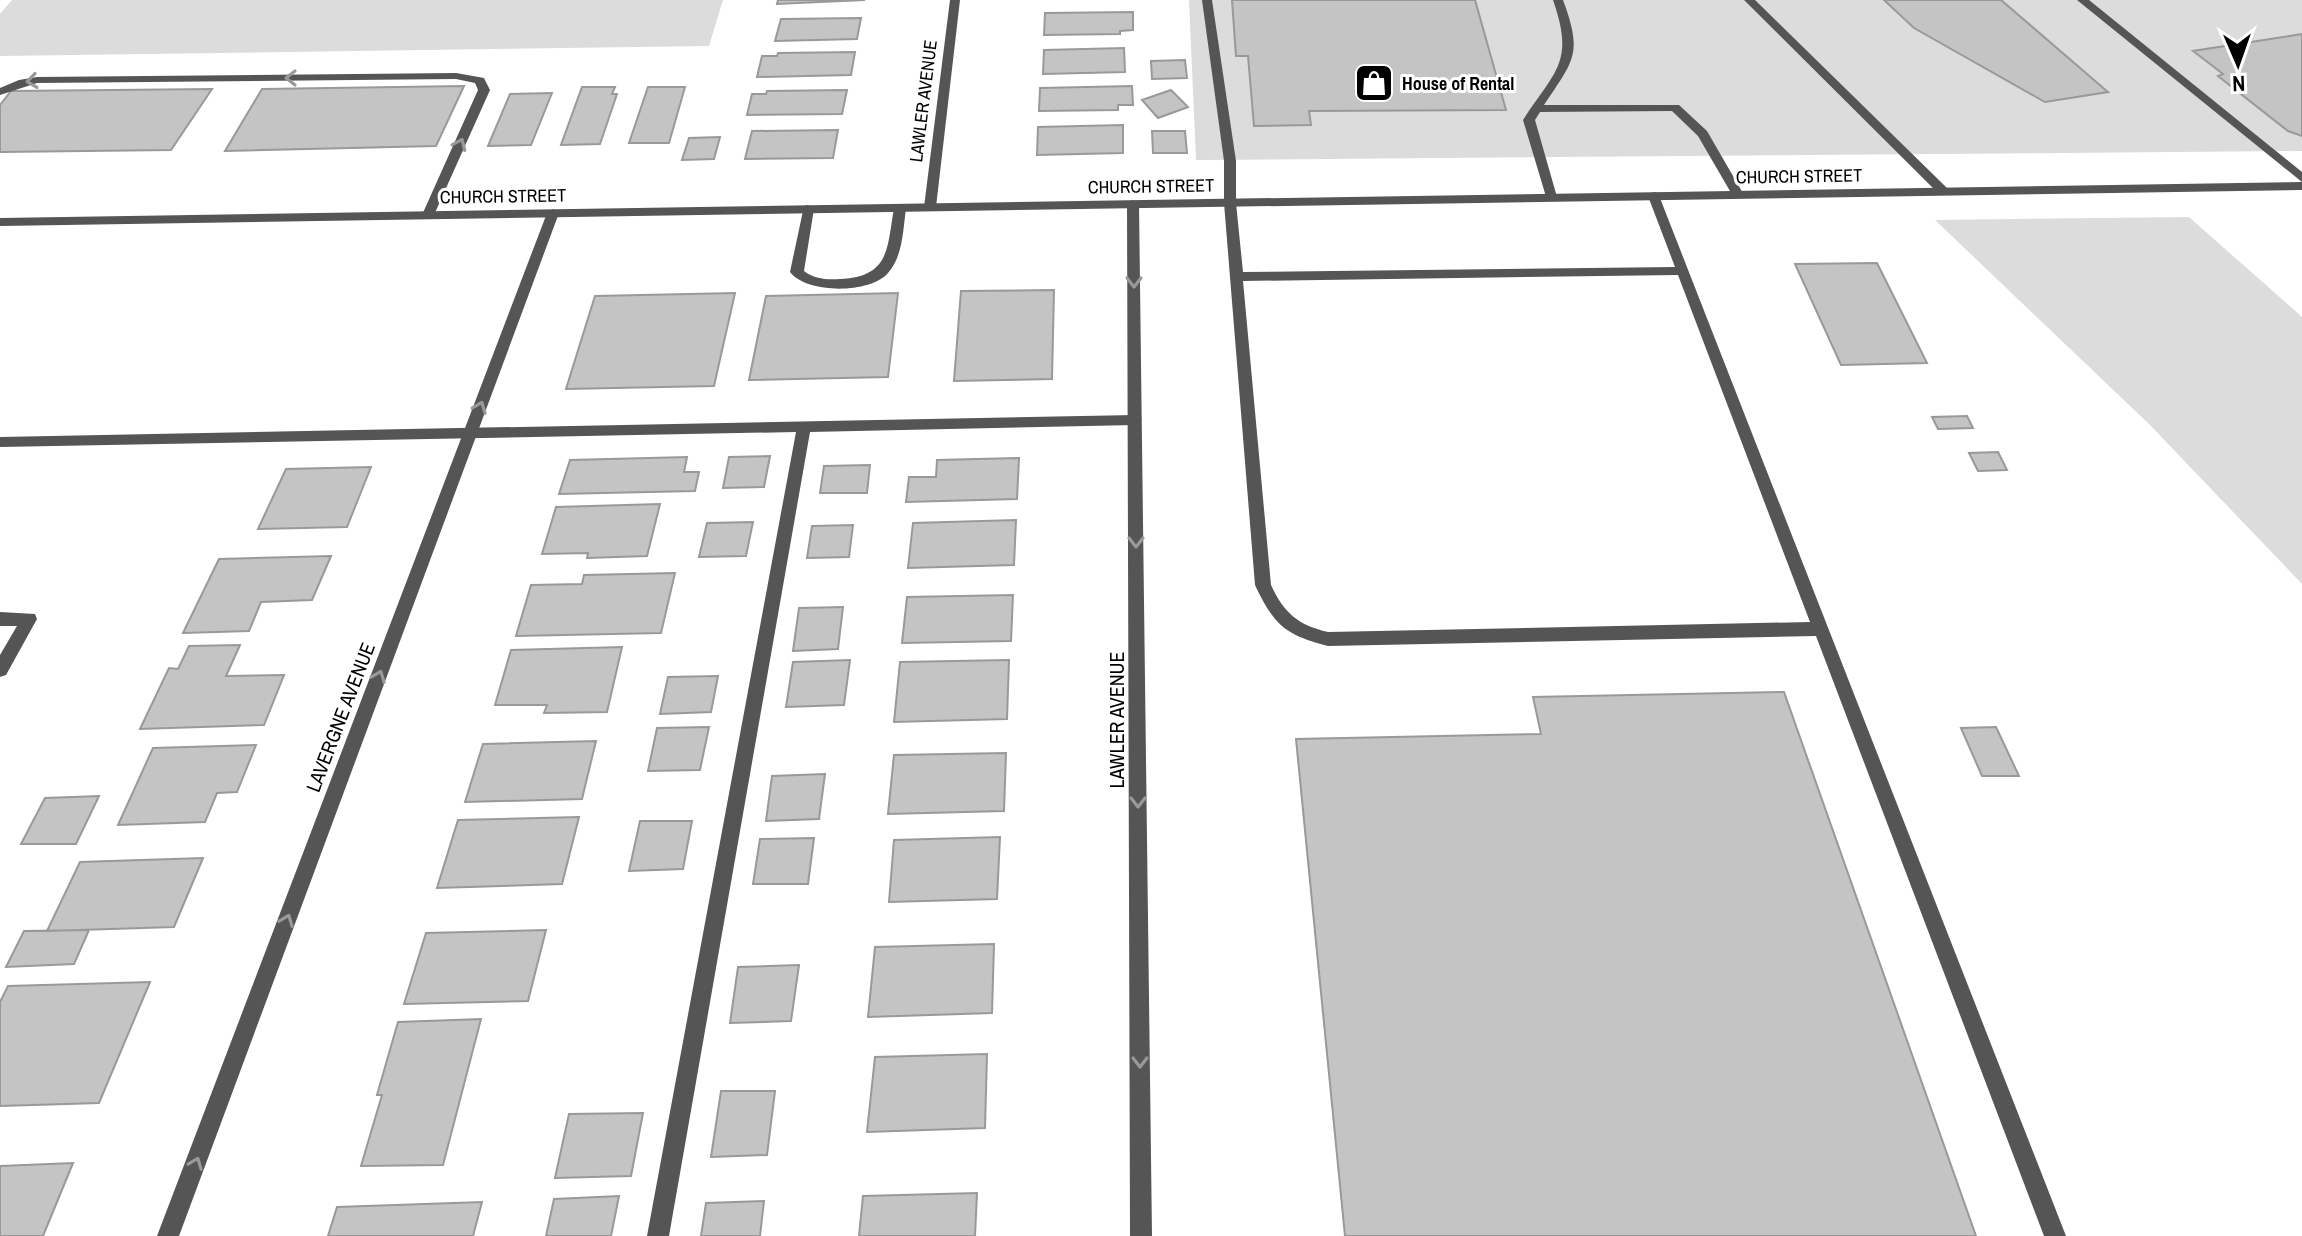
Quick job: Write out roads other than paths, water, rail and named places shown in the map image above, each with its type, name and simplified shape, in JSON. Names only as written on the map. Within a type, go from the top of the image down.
[{"type":"street","name":"LAWLER AVENUE","points":[[930,207],[955,0]]},
{"type":"street","points":[[1207,0],[1230,161],[1230,203],[1263,585],[1274,609],[1286,625],[1305,634],[1328,639],[1820,629]]},
{"type":"street","points":[[1551,197],[1529,120],[1565,67],[1570,50],[1571,33],[1558,0]]},
{"type":"street","points":[[1749,0],[1943,191]]},
{"type":"street","points":[[2082,0],[2302,178]]},
{"type":"street","points":[[0,92],[23,82],[37,80],[456,76],[480,80],[484,90],[428,215]]},
{"type":"street","points":[[1535,109],[1675,107],[1703,134],[1738,195]]},
{"type":"street","name":"CHURCH STREET","points":[[0,222],[2302,186]]},
{"type":"street","points":[[1654,196],[2055,1236]]},
{"type":"street","name":"LAWLER AVENUE","points":[[1133,204],[1141,1236]]},
{"type":"street","points":[[808,209],[797,272],[807,282],[836,283],[872,279],[881,273],[893,247],[900,208]]},
{"type":"street","name":"LAVERGNE AVENUE","points":[[168,1236],[553,213]]},
{"type":"street","points":[[1236,277],[1683,271]]},
{"type":"street","points":[[0,442],[1135,420]]},
{"type":"street","points":[[658,1236],[804,426]]},
{"type":"street","points":[[0,619],[29,619],[0,670]]},
{"type":"place","name":"House of Rental","points":[[1374,83]]}]
